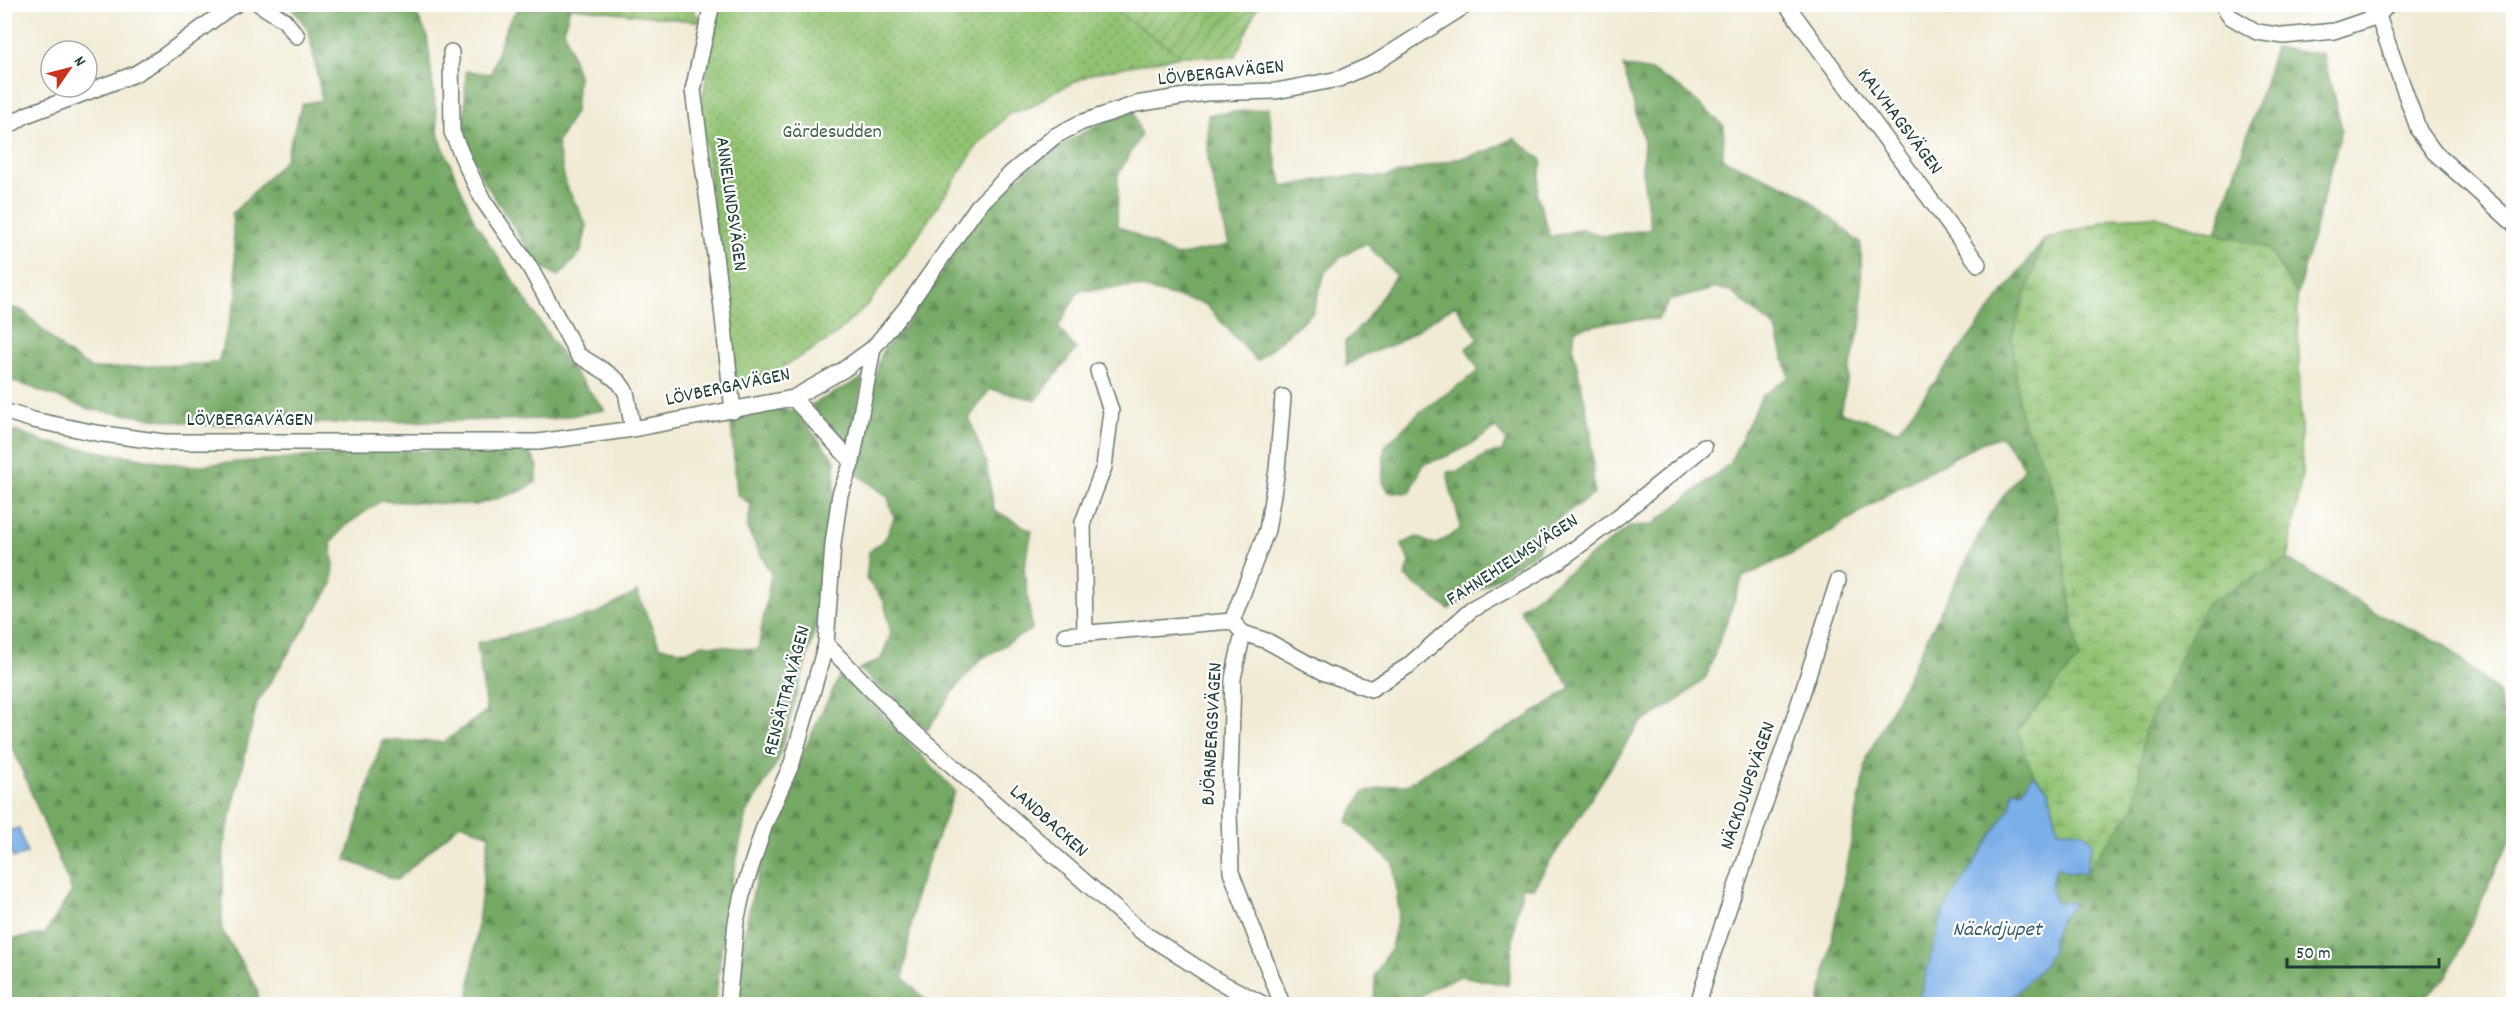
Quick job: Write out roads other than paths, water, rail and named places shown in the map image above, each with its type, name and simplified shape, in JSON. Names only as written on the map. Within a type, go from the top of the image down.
[{"type":"street","points":[[4,129],[26,115],[135,74],[237,4]]},
{"type":"street","points":[[259,4],[284,20],[297,36]]},
{"type":"street","name":"ANNELUNDSVÄGEN","points":[[712,4],[693,90],[722,308],[733,411]]},
{"type":"street","name":"LÖVBERGAVÄGEN","points":[[4,411],[96,434],[164,442],[538,442],[633,429],[793,398],[843,370],[873,348],[906,308],[978,206],[1010,174],[1056,136],[1080,123],[1136,104],[1205,93],[1276,91],[1339,79],[1375,63],[1467,4]]},
{"type":"street","name":"KALVHAGSVÄGEN","points":[[1786,4],[1978,264]]},
{"type":"street","points":[[2222,4],[2231,16],[2257,32],[2284,36],[2334,31],[2383,10],[2419,130],[2434,152],[2514,224]]},
{"type":"street","points":[[451,52],[452,132],[466,165],[483,200],[529,266],[578,355],[619,382],[626,392],[633,429]]},
{"type":"street","name":"RENSÄTTRAVÄGEN","points":[[728,1005],[736,922],[742,895],[765,824],[792,763],[826,644],[833,544],[840,494],[852,462],[873,348]]},
{"type":"street","points":[[1085,632],[1083,522],[1104,467],[1111,411],[1098,371]]},
{"type":"street","name":"BJÖRNBERGSVÄGEN","points":[[1282,1005],[1231,872],[1229,813],[1233,678],[1237,627],[1267,530],[1277,470],[1283,397]]},
{"type":"street","points":[[793,398],[852,462]]},
{"type":"street","name":"FAHNEHIELMSVÄGEN","points":[[1065,635],[1085,632],[1237,627],[1325,673],[1371,689],[1408,666],[1471,610],[1557,562],[1623,513],[1704,447]]},
{"type":"street","name":"NÄCKDJUPSVÄGEN","points":[[1698,1005],[1712,956],[1791,728],[1838,581]]},
{"type":"street","name":"LANDBACKEN","points":[[826,644],[907,726],[1142,932],[1218,981],[1263,1005]]},
{"type":"water","name":"Näckdjupet","points":[[2033,774],[2049,790],[2058,830],[2082,831],[2093,843],[2086,872],[2069,872],[2056,867],[2050,887],[2056,902],[2076,903],[2060,919],[2053,937],[2053,947],[2045,964],[2011,998],[2008,1004],[1918,1004],[1943,912],[2010,807],[2013,790],[2023,791]]},
{"type":"water","points":[[19,828],[27,854],[13,858],[5,832]]},
{"type":"park label","name":"Gärdesudden","points":[[832,133]]}]
